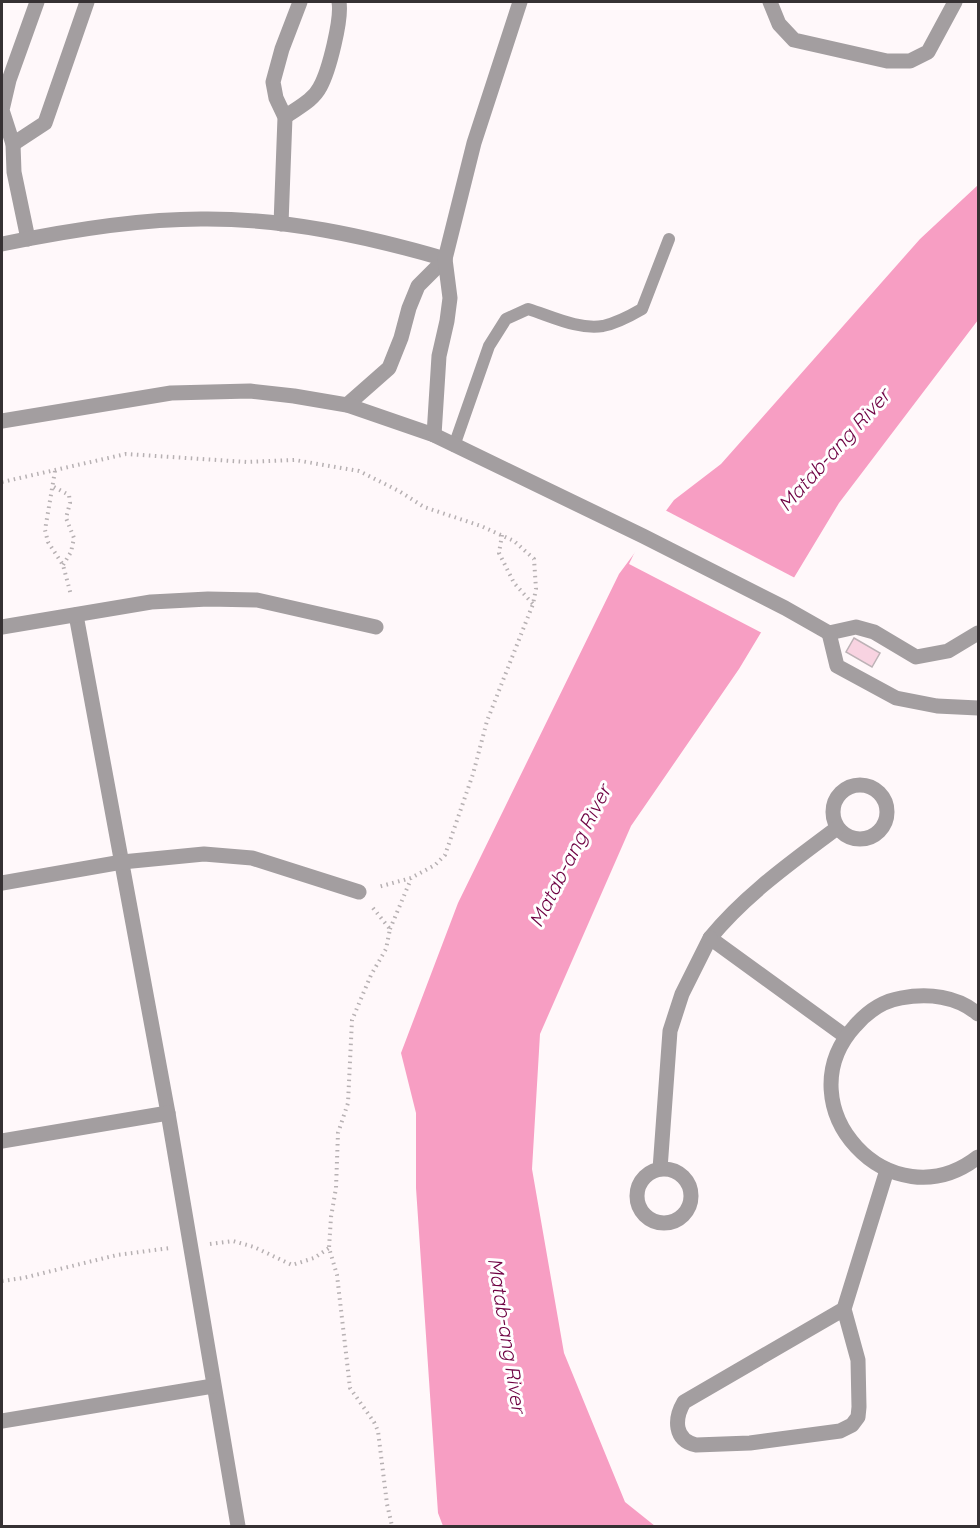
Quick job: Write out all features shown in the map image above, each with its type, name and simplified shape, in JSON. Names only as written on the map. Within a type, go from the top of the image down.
[{"type":"street","points":[[28,239],[14,172],[13,144],[2,110],[9,80],[37,2]]},
{"type":"street","points":[[13,144],[45,123],[87,2]]},
{"type":"street","points":[[281,224],[285,117],[276,98],[273,81],[282,49],[300,2]]},
{"type":"street","points":[[285,117],[310,99],[321,87],[339,25],[339,2]]},
{"type":"street","points":[[434,435],[439,356],[450,298],[444,260],[474,143],[520,2]]},
{"type":"street","points":[[770,2],[779,24],[794,40],[887,61],[910,61],[928,52],[956,2]]},
{"type":"street","points":[[2,244],[121,225],[201,219],[281,224],[329,231],[444,260]]},
{"type":"street","points":[[347,405],[389,368],[417,286],[444,260]]},
{"type":"street","points":[[2,421],[171,393],[250,391],[347,405],[434,435],[643,536],[829,633],[856,627],[874,632],[916,657],[948,651],[978,633]]},
{"type":"street","points":[[2,627],[151,602],[208,599],[257,600],[376,627]]},
{"type":"street","points":[[76,615],[168,1113],[238,1527]]},
{"type":"street","points":[[829,633],[837,666],[896,698],[937,706],[978,708]]},
{"type":"street","points":[[660,1169],[670,1032],[682,994],[710,939],[725,919],[754,891],[837,828]]},
{"type":"street","points":[[2,883],[122,862],[204,854],[252,858],[359,892]]},
{"type":"street","points":[[710,939],[845,1036]]},
{"type":"street","points":[[978,1012],[950,999],[920,994],[891,1000],[865,1014],[845,1036],[833,1065],[832,1098],[841,1128],[861,1153],[888,1170],[914,1177],[941,1176],[967,1166],[978,1157]]},
{"type":"street","points":[[2,1141],[168,1113]]},
{"type":"street","points":[[844,1309],[684,1402],[676,1422],[682,1438],[696,1445],[750,1443],[840,1431],[852,1425],[858,1417],[859,1407],[858,1360],[844,1309],[888,1170]]},
{"type":"street","points":[[2,1421],[213,1386]]},
{"type":"lane","points":[[454,446],[489,346],[506,319],[528,309],[579,325],[602,326],[625,318],[642,309],[669,239]]},
{"type":"path","points":[[2,482],[126,454],[247,462],[295,460],[359,471],[399,491],[424,507],[481,526],[514,541],[534,559],[536,589],[533,604],[487,721],[473,774],[445,855],[435,865],[411,878],[359,892],[390,929]]},
{"type":"path","points":[[55,471],[45,531],[48,542],[63,565],[76,615]]},
{"type":"path","points":[[54,487],[69,495],[70,503],[66,518],[74,538],[71,552],[63,565]]},
{"type":"path","points":[[502,535],[499,553],[514,583],[533,604]]},
{"type":"path","points":[[392,1527],[378,1431],[350,1388],[337,1275],[329,1248],[336,1188],[338,1133],[348,1103],[352,1020],[371,975],[386,949],[390,929],[411,878]]},
{"type":"path","points":[[2,1281],[117,1255],[233,1241],[254,1247],[292,1265],[314,1258],[329,1248]]},
{"type":"water","name":"Matab-ang River","points":[[978,185],[978,320],[839,503],[739,669],[631,826],[540,1034],[532,1169],[564,1353],[625,1502],[655,1526],[443,1526],[438,1513],[416,1188],[416,1113],[401,1053],[458,903],[619,574],[674,500],[721,464],[920,239]]},
{"type":"pier","points":[[663,509],[797,579],[764,634],[629,564],[642,537]]},
{"type":"building","points":[[854,638],[880,653],[872,667],[846,652]]}]
